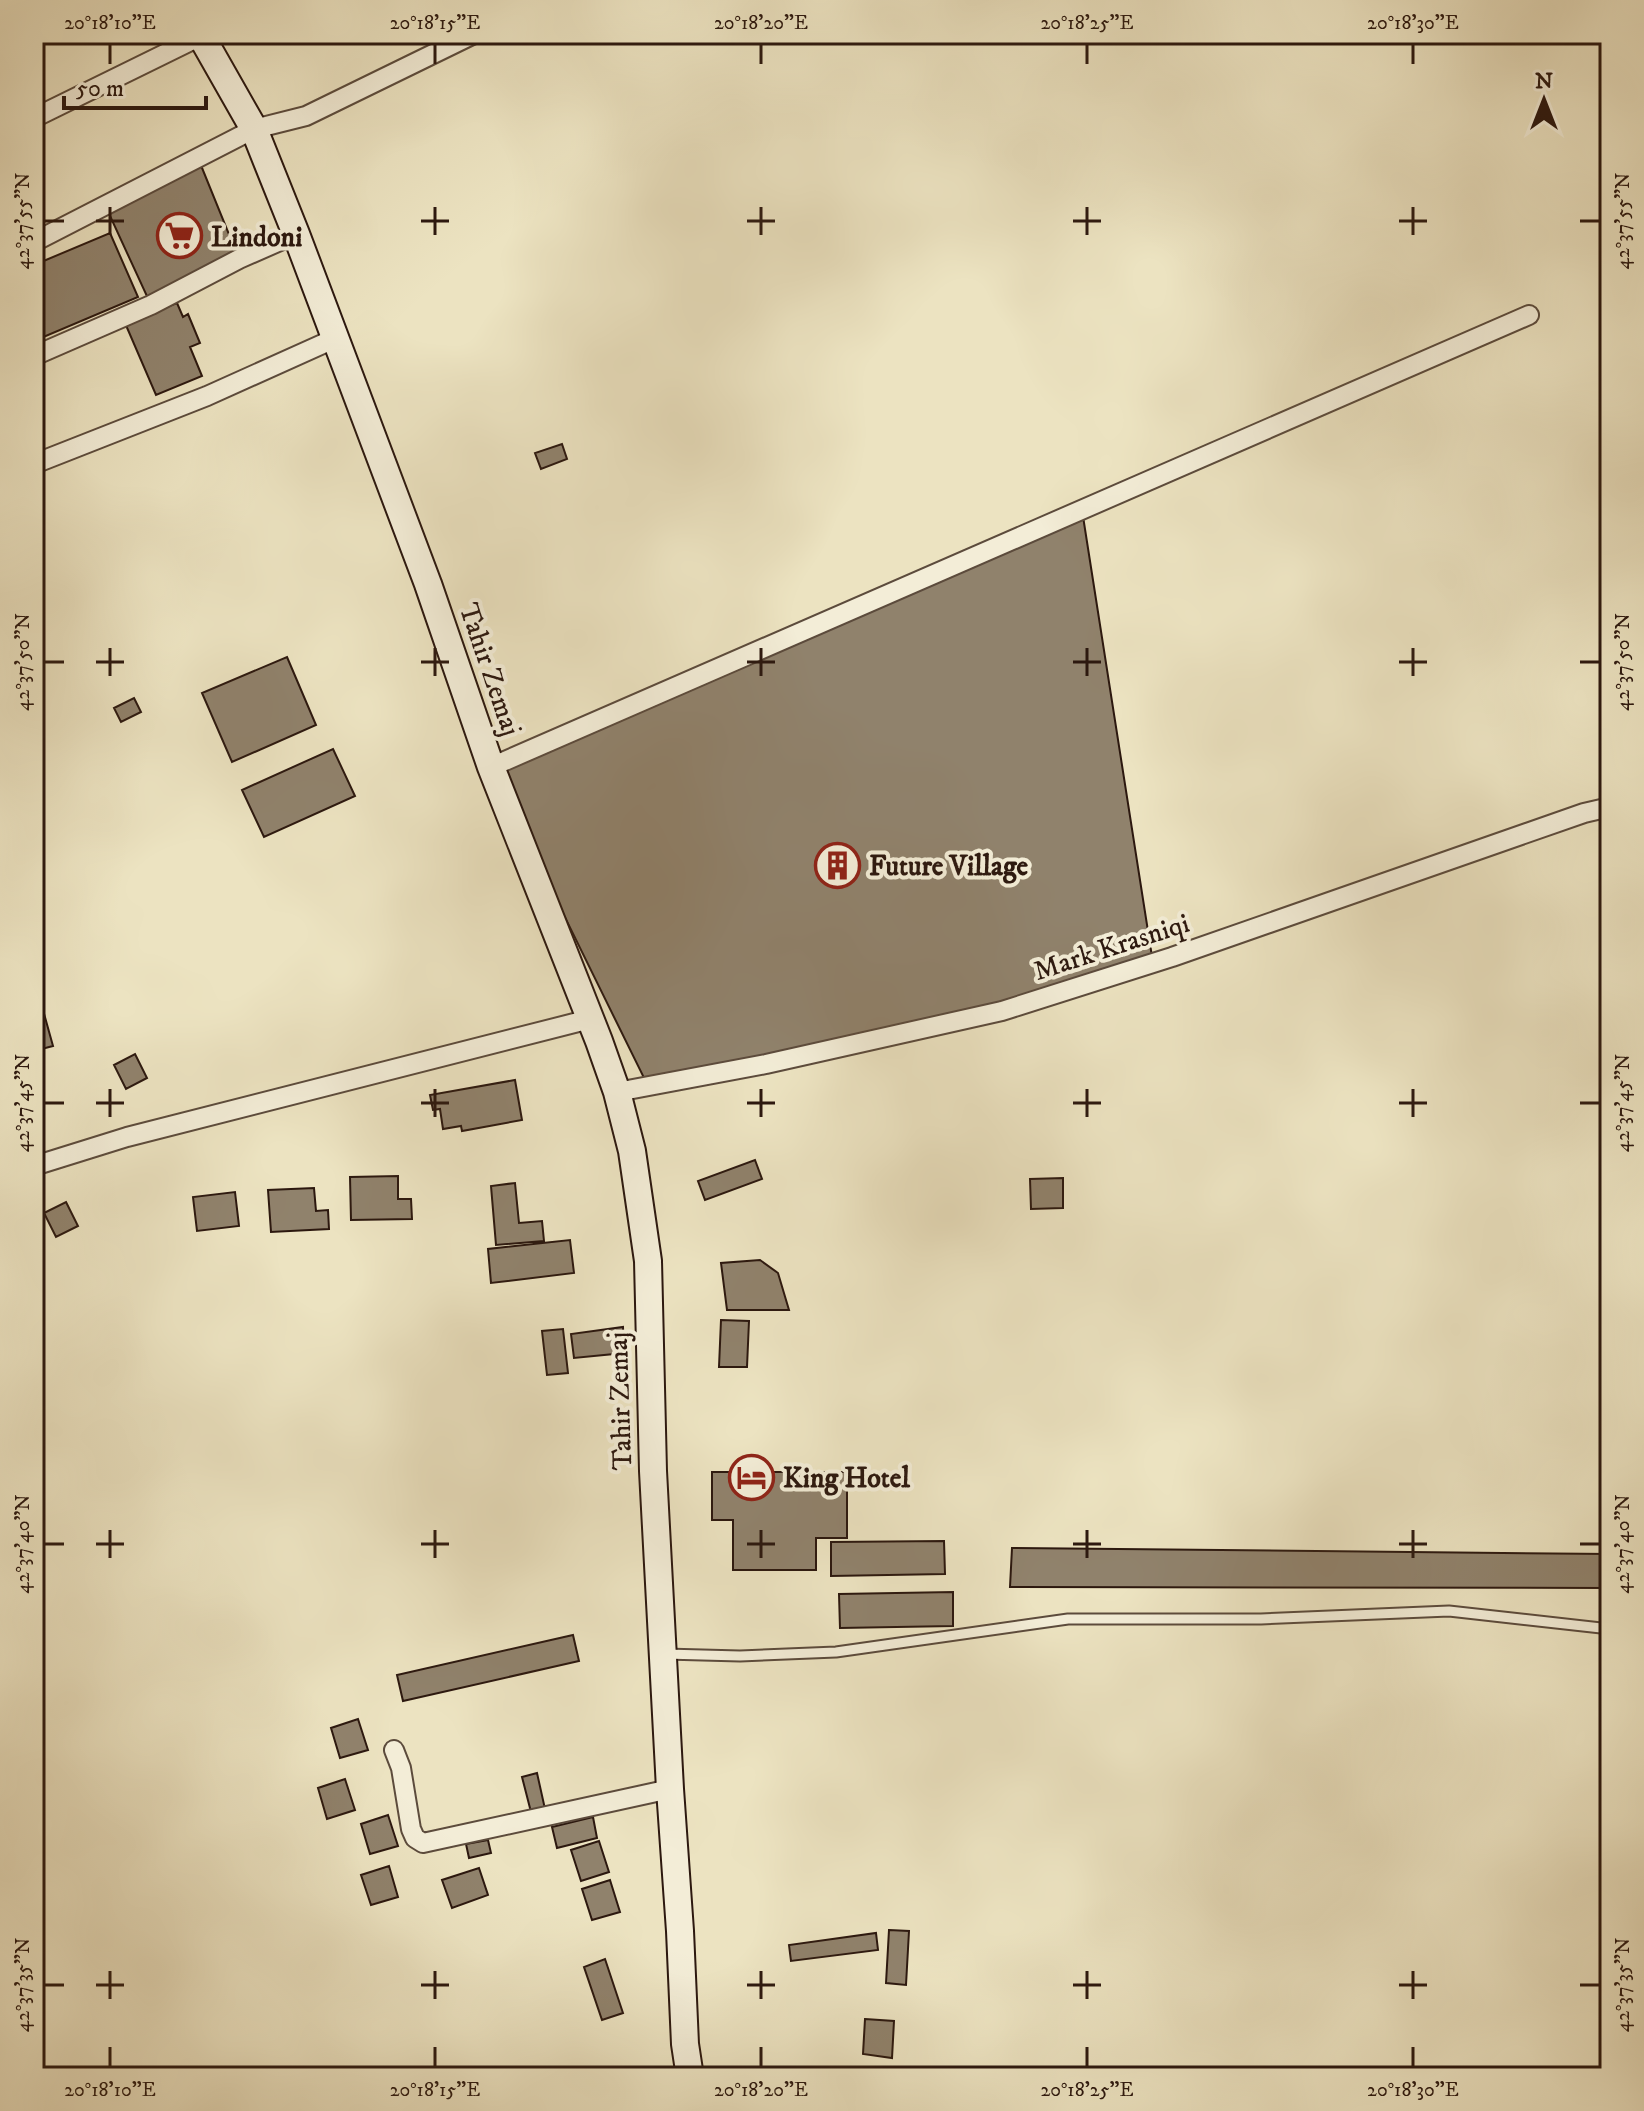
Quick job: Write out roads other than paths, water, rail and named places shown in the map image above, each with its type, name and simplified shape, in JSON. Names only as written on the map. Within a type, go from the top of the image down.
[{"type":"main road","name":"Tahir Zemaj","points":[[200,35],[254,129],[296,234],[428,584],[491,767],[617,1092],[632,1151],[648,1261],[653,1471],[662,1654],[685,2044],[690,2077]]},
{"type":"street","points":[[34,242],[254,129],[306,116],[474,34]]},
{"type":"street","points":[[34,118],[200,35]]},
{"type":"street","points":[[34,356],[151,305],[239,259],[296,234]]},
{"type":"street","points":[[491,767],[1529,315]]},
{"type":"street","points":[[34,464],[207,396],[336,338]]},
{"type":"street","name":"Mark Krasniqi","points":[[617,1092],[766,1064],[1002,1011],[1172,957],[1584,813],[1610,807]]},
{"type":"street","points":[[34,1166],[141,1134],[590,1019]]},
{"type":"street","points":[[394,1750],[401,1768],[411,1829],[415,1838],[423,1843],[670,1789]]},
{"type":"lane","points":[[662,1654],[740,1656],[836,1652],[1068,1619],[1261,1619],[1449,1611],[1610,1629]]},
{"type":"place","name":"Lindoni","points":[[180,236]]},
{"type":"place","name":"Future Village","points":[[838,865]]},
{"type":"place","name":"King Hotel","points":[[752,1477]]}]
